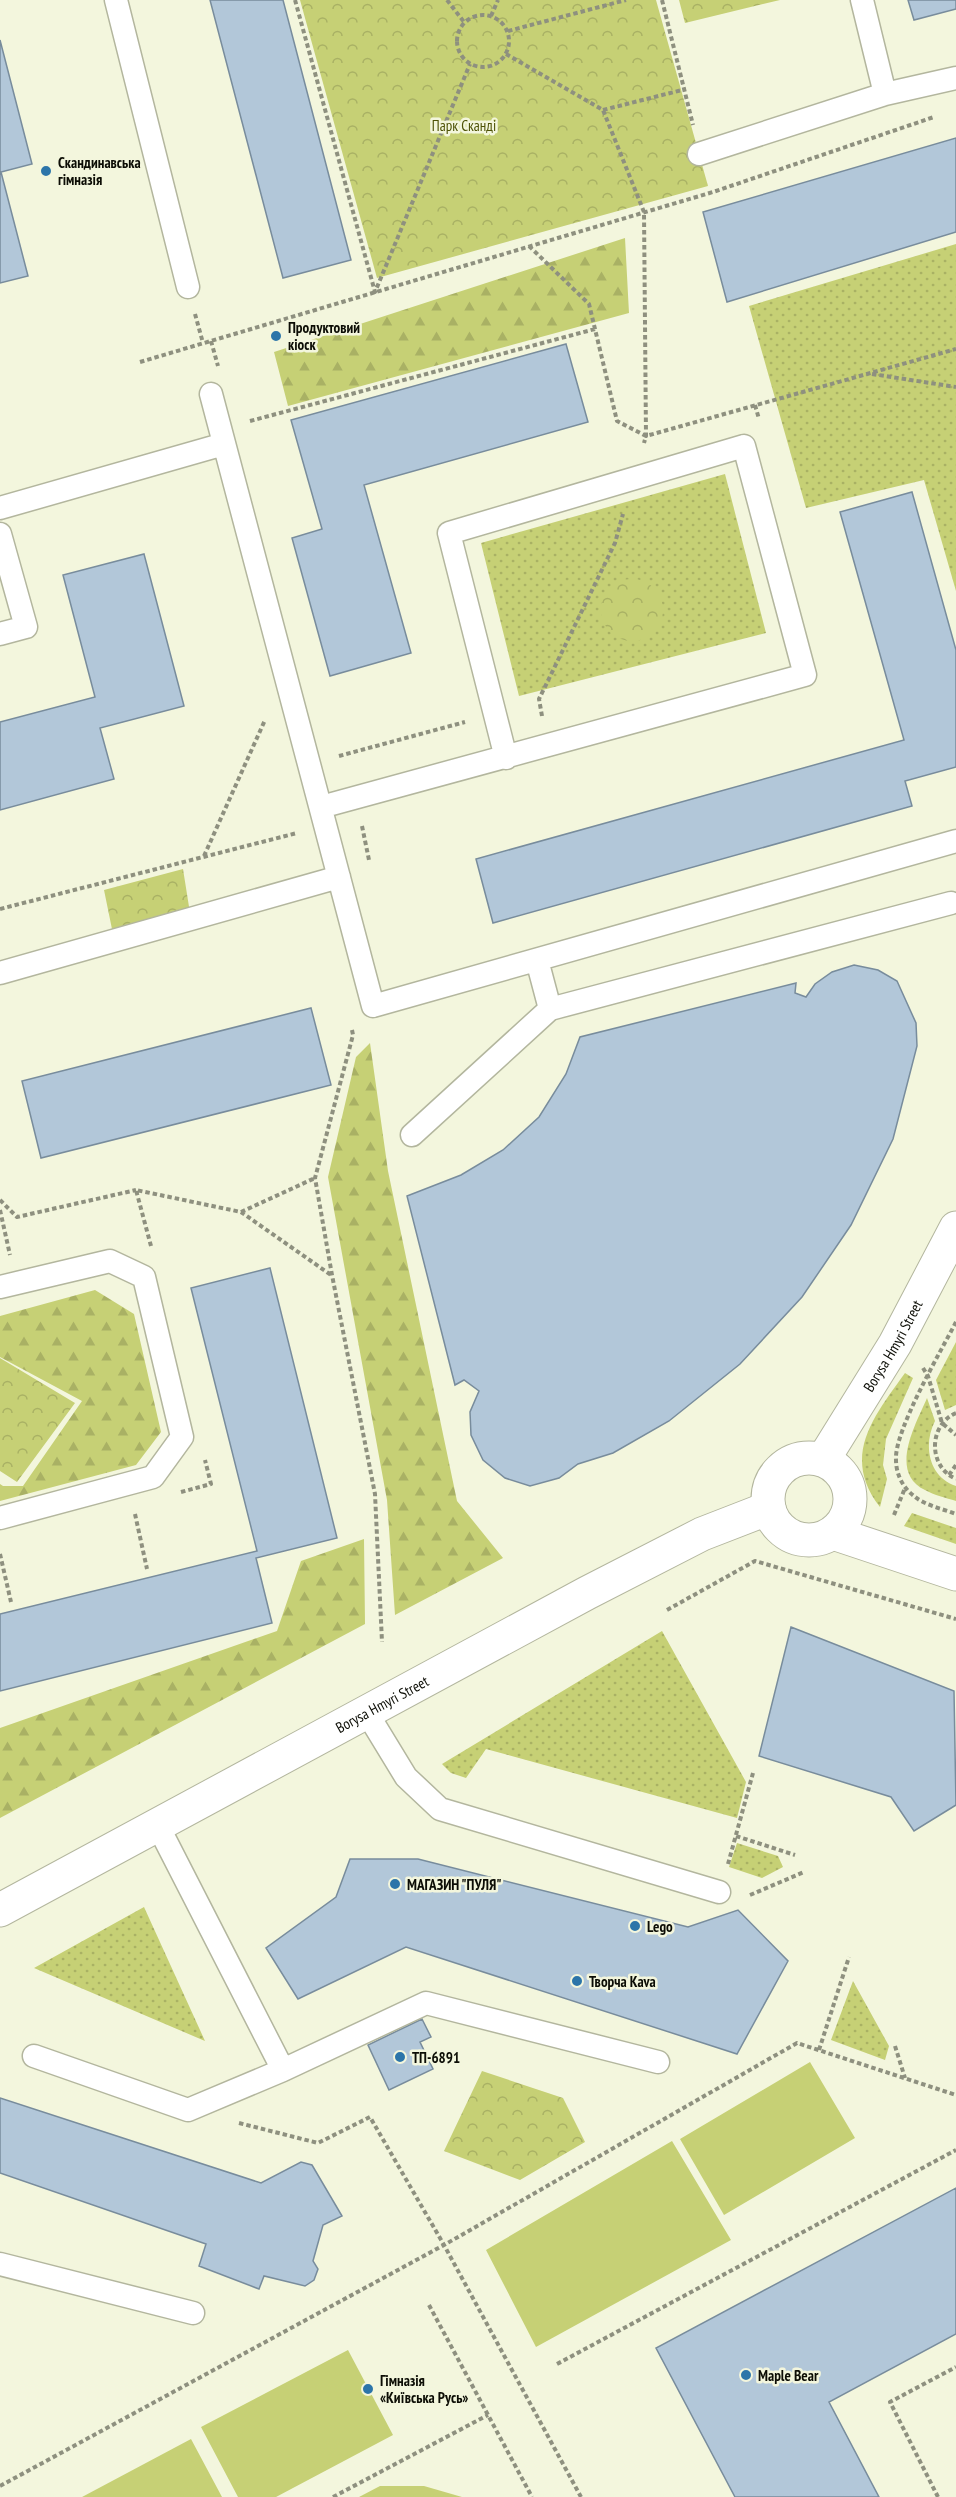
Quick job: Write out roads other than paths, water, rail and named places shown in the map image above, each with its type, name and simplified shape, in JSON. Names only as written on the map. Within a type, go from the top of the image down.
[{"type":"street","name":"Borysa Hmyri Street","points":[[823,1460],[895,1344],[956,1228]]},
{"type":"street","points":[[798,1459],[823,1460],[843,1476],[849,1487],[848,1513],[833,1533],[821,1539],[807,1541],[794,1538],[773,1521],[769,1508],[771,1483],[777,1472],[798,1459]]},
{"type":"street","name":"Borysa Hmyri Street","points":[[0,1910],[587,1593],[702,1534],[769,1508]]},
{"type":"street","points":[[833,1533],[956,1574]]},
{"type":"lane","points":[[116,0],[188,287]]},
{"type":"lane","points":[[862,0],[885,94]]},
{"type":"lane","points":[[699,154],[885,94],[956,78]]},
{"type":"lane","points":[[211,394],[373,1006],[956,841]]},
{"type":"lane","points":[[0,508],[224,444]]},
{"type":"lane","points":[[321,807],[506,758],[805,675],[744,446],[449,533],[506,758]]},
{"type":"lane","points":[[0,534],[26,627],[0,634]]},
{"type":"lane","points":[[0,973],[339,877]]},
{"type":"lane","points":[[412,1135],[550,1009],[951,903]]},
{"type":"lane","points":[[537,960],[550,1009]]},
{"type":"lane","points":[[0,1287],[110,1261],[144,1277],[182,1437],[153,1477],[0,1518]]},
{"type":"lane","points":[[367,1713],[406,1777],[440,1809],[719,1892]]},
{"type":"lane","points":[[157,1824],[283,2070]]},
{"type":"lane","points":[[34,2056],[188,2110],[283,2070],[426,2002],[658,2062]]},
{"type":"lane","points":[[0,2264],[194,2313]]},
{"type":"place","name":"Скандинавська гімназія","points":[[46,171]]},
{"type":"place","name":"Продуктовий кіоск","points":[[276,336]]},
{"type":"place","name":"МАГАЗИН \"ПУЛЯ\"","points":[[395,1884]]},
{"type":"place","name":"Lego","points":[[635,1926]]},
{"type":"place","name":"Творча Kava","points":[[577,1981]]},
{"type":"place","name":"ТП-6891","points":[[400,2057]]},
{"type":"place","name":"Maple Bear","points":[[746,2375]]},
{"type":"place","name":"Гімназія «Київська Русь»","points":[[368,2389]]},
{"type":"park label","name":"Парк Сканді","points":[[464,125]]}]
